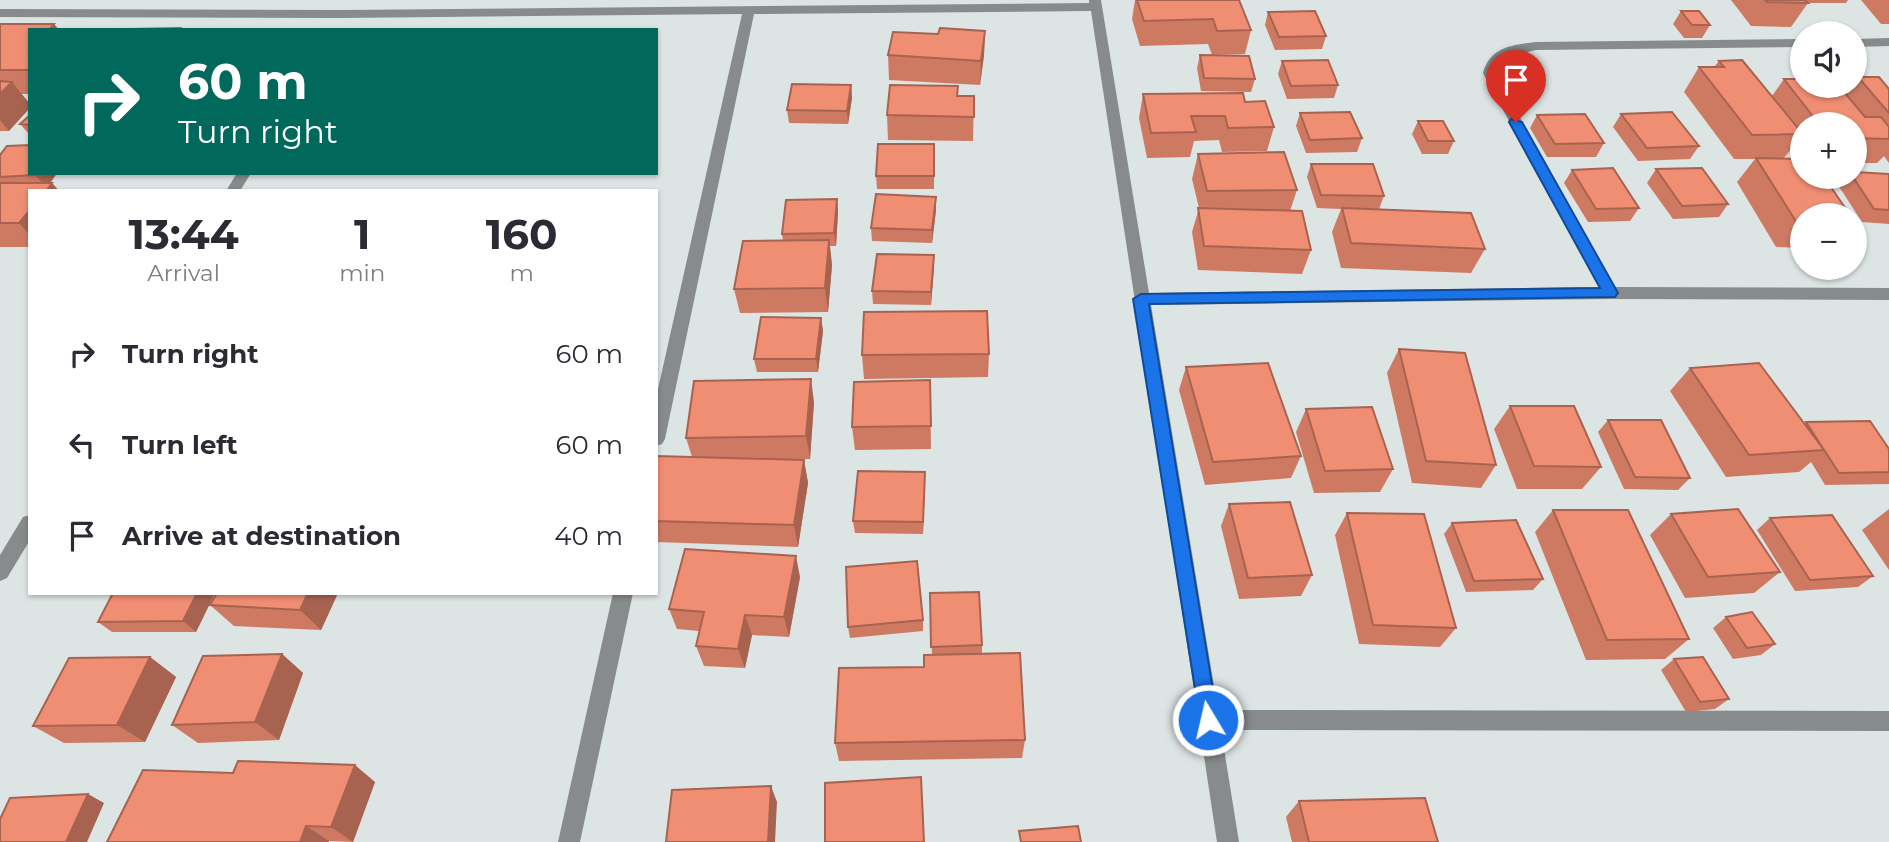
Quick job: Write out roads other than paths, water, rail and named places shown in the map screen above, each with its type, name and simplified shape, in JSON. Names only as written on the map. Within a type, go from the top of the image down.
[{"type":"street","points":[[0,13],[341,14],[1096,4],[1228,842]]},
{"type":"street","points":[[658,430],[749,10]]},
{"type":"street","points":[[333,28],[341,14]]},
{"type":"street","points":[[1610,293],[1489,73],[1491,61],[1500,53],[1536,46],[1790,43]]},
{"type":"street","points":[[1867,43],[1889,43]]},
{"type":"street","points":[[1141,299],[1610,293],[1889,294]]},
{"type":"street","points":[[0,572],[28,526]]},
{"type":"street","points":[[569,842],[623,595]]},
{"type":"street","points":[[1208,720],[1889,721]]}]
